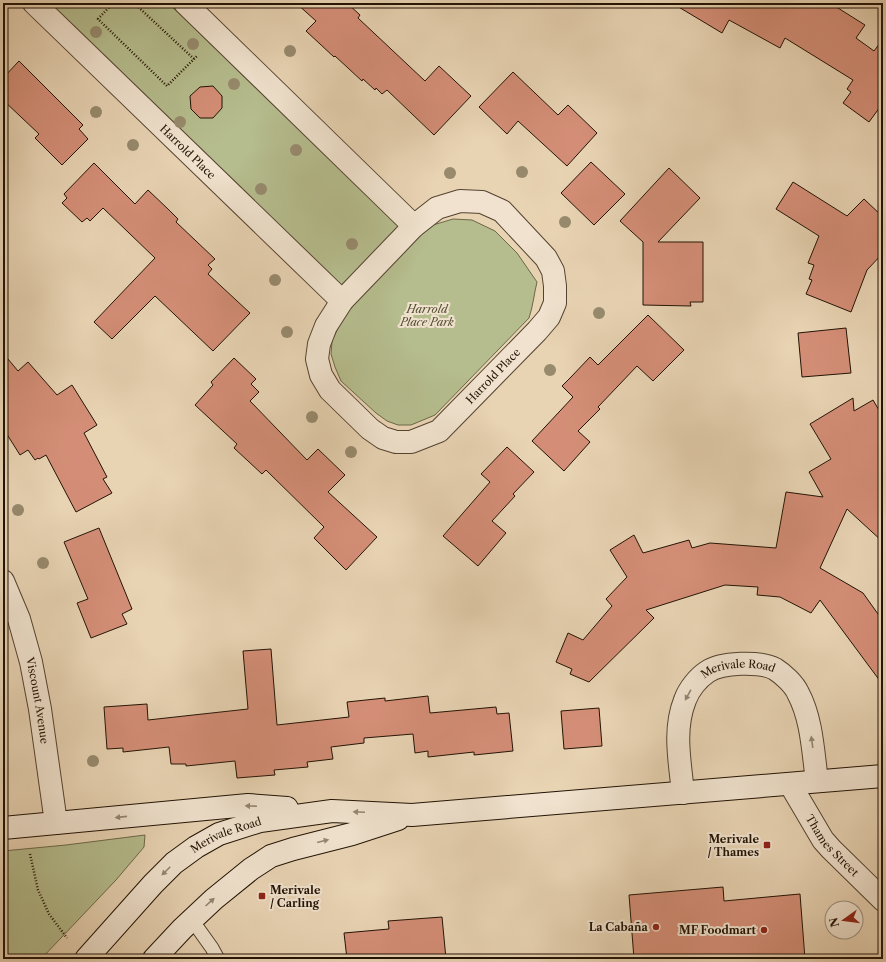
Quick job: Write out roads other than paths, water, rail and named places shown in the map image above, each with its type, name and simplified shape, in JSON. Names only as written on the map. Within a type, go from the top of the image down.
[{"type":"street","name":"Harrold Place","points":[[34,3],[342,301]]},
{"type":"street","points":[[185,3],[414,226]]},
{"type":"street","name":"Harrold Place","points":[[460,201],[482,202],[502,211],[546,258],[553,271],[555,286],[555,303],[549,317],[537,331],[439,431],[411,442],[396,442],[383,438],[370,428],[330,390],[321,375],[317,359],[319,344],[326,326],[342,301],[414,226],[437,208],[460,201]]},
{"type":"street","name":"Viscount Avenue","points":[[3,581],[18,619],[31,662],[40,709],[56,823]]},
{"type":"street","name":"Merivale Road","points":[[683,793],[678,740],[679,717],[685,698],[695,683],[708,671],[723,666],[741,663],[758,664],[774,668],[798,691],[810,727],[817,781]]},
{"type":"street","name":"Merivale Road","points":[[86,959],[153,884],[174,863],[196,847],[219,834],[260,821],[332,811],[412,815],[883,776]]},
{"type":"street","name":"Thames Street","points":[[790,784],[823,840],[883,900]]},
{"type":"street","points":[[3,828],[248,805],[332,811]]},
{"type":"street","name":"Merivale Road","points":[[154,959],[214,899],[251,869],[271,856],[352,834],[412,815]]},
{"type":"lane","points":[[192,920],[218,959]]},
{"type":"place","name":"Merivale / Thames","points":[[767,845]]},
{"type":"place","name":"Merivale / Carling","points":[[262,896]]},
{"type":"place","name":"La Cabaña","points":[[656,927]]},
{"type":"place","name":"MF Foodmart","points":[[764,930]]},
{"type":"park label","name":"Harrold Place Park","points":[[427,315]]}]
